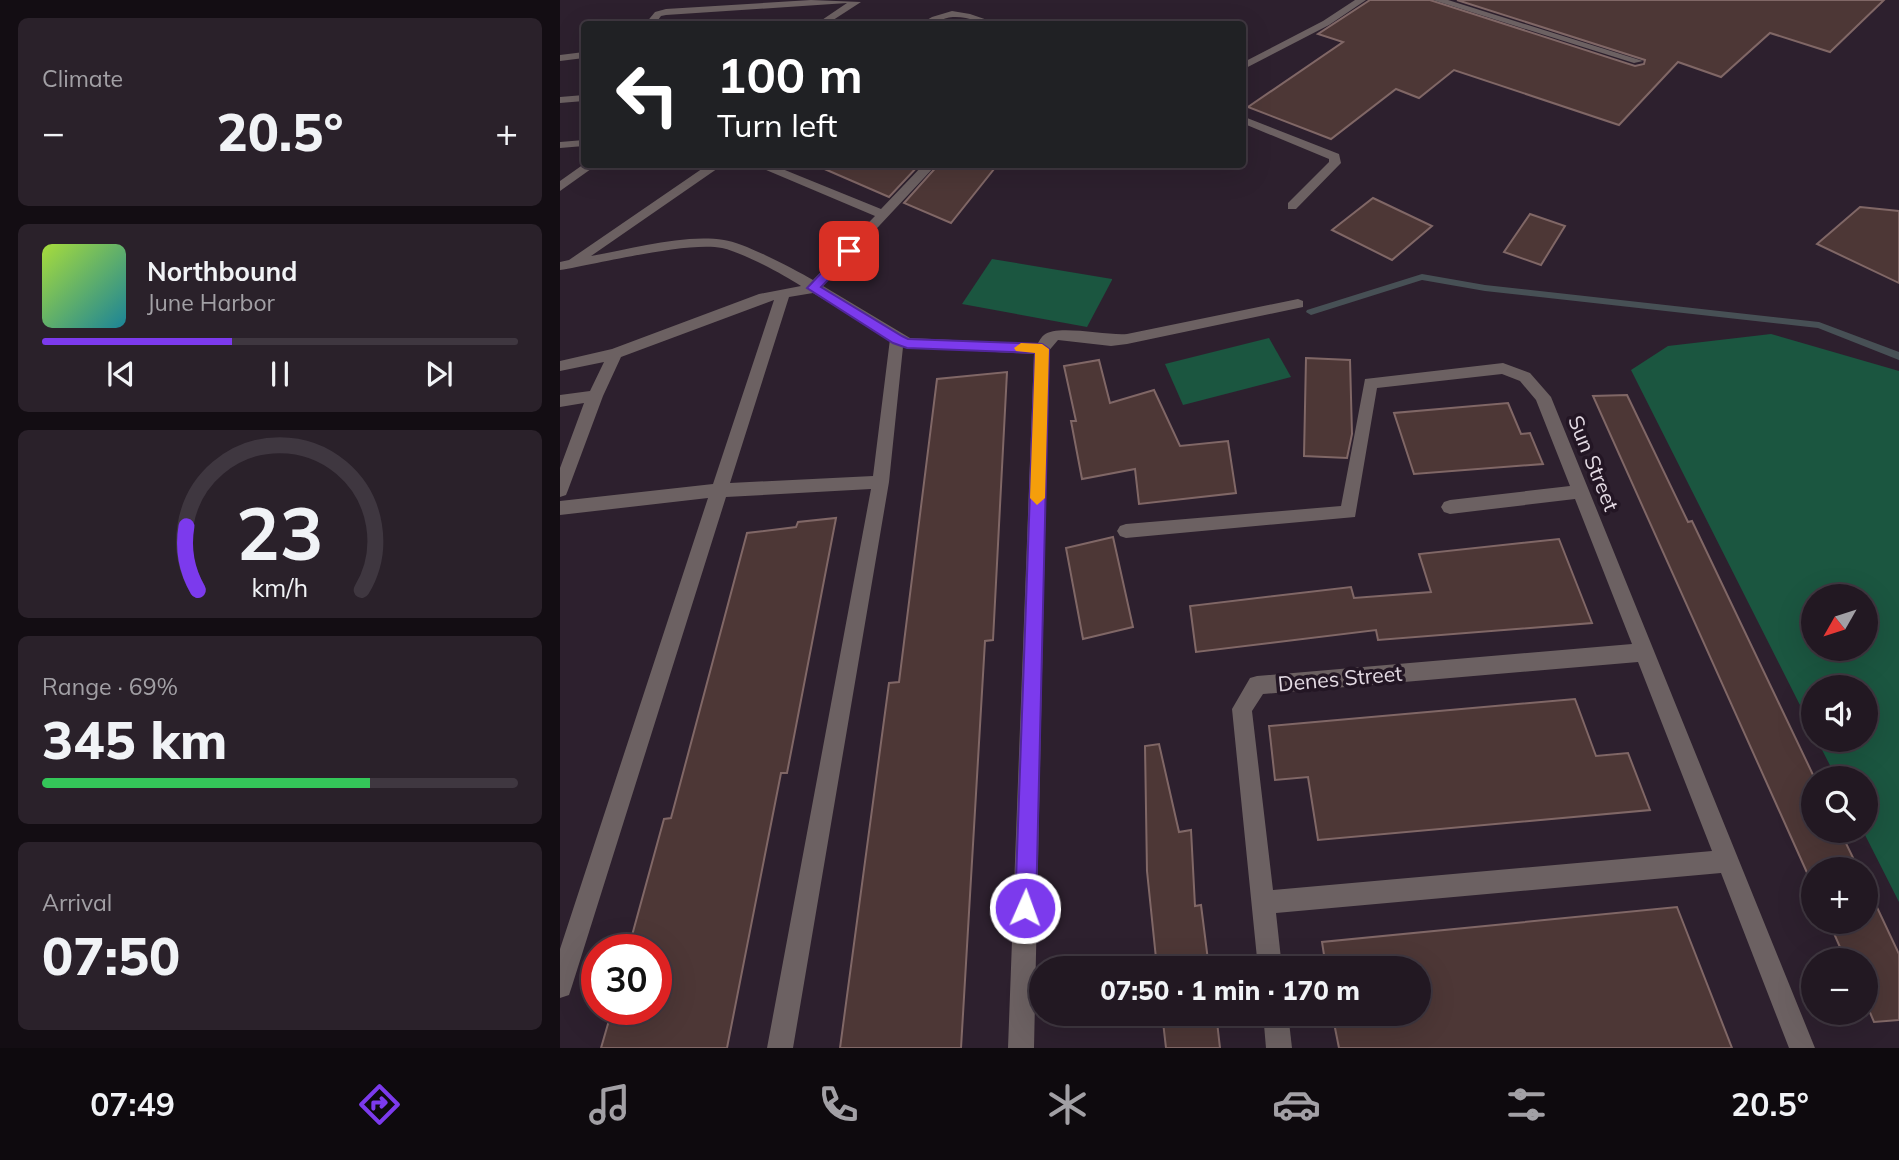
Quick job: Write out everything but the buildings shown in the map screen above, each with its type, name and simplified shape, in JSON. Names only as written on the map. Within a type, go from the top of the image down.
[{"type":"street","points":[[652,21],[658,14],[666,12],[857,0]]},
{"type":"street","points":[[826,21],[857,0]]},
{"type":"street","points":[[1246,65],[1326,23],[1362,0]]},
{"type":"street","points":[[1438,0],[1639,61]]},
{"type":"street","points":[[931,21],[953,12],[984,21]]},
{"type":"street","points":[[560,58],[581,55]]},
{"type":"street","points":[[560,100],[581,98]]},
{"type":"street","points":[[1246,121],[1335,157],[1335,163],[1292,206]]},
{"type":"street","points":[[560,145],[581,143]]},
{"type":"street","points":[[560,187],[586,168]]},
{"type":"street","points":[[565,266],[712,168]]},
{"type":"street","points":[[768,168],[884,215]]},
{"type":"street","points":[[560,366],[615,354],[764,297],[813,288],[927,168]]},
{"type":"street","points":[[565,266],[687,244],[724,244],[789,272],[907,343],[1042,349]]},
{"type":"street","points":[[560,986],[783,293]]},
{"type":"street","points":[[1021,1048],[1042,349],[1048,339],[1056,335],[1111,341],[1128,339],[1298,304]]},
{"type":"street","points":[[780,1048],[881,482],[897,339]]},
{"type":"street","points":[[560,491],[595,396],[615,354]]},
{"type":"street","name":"Sun Street","points":[[1126,531],[1349,512],[1370,383],[1503,368],[1525,377],[1543,397],[1802,1048]]},
{"type":"street","points":[[560,401],[595,396]]},
{"type":"street","points":[[560,508],[721,490],[881,482]]},
{"type":"street","points":[[1450,507],[1581,491]]},
{"type":"street","name":"Denes Street","points":[[1263,903],[1242,709],[1257,685],[1645,652]]},
{"type":"street","points":[[1269,956],[1263,903],[1727,862]]},
{"type":"street","points":[[1276,1026],[1279,1048]]},
{"type":"green space","points":[[992,259],[1112,280],[1087,327],[962,304]]},
{"type":"green space","points":[[1771,334],[1899,371],[1899,902],[1869,843],[1878,843],[1878,766],[1830,766],[1823,752],[1878,752],[1878,675],[1801,675],[1801,707],[1631,370],[1668,346]]},
{"type":"green space","points":[[1269,338],[1291,377],[1183,405],[1165,364]]},
{"type":"waterway","points":[[1311,312],[1422,277],[1485,288],[1819,325],[1899,356]]},
{"type":"slow traffic","points":[[1021,348],[1042,349],[1037,498]]},
{"type":"route","points":[[849,251],[813,288],[897,339],[907,343],[1042,349],[1025,908]]}]
